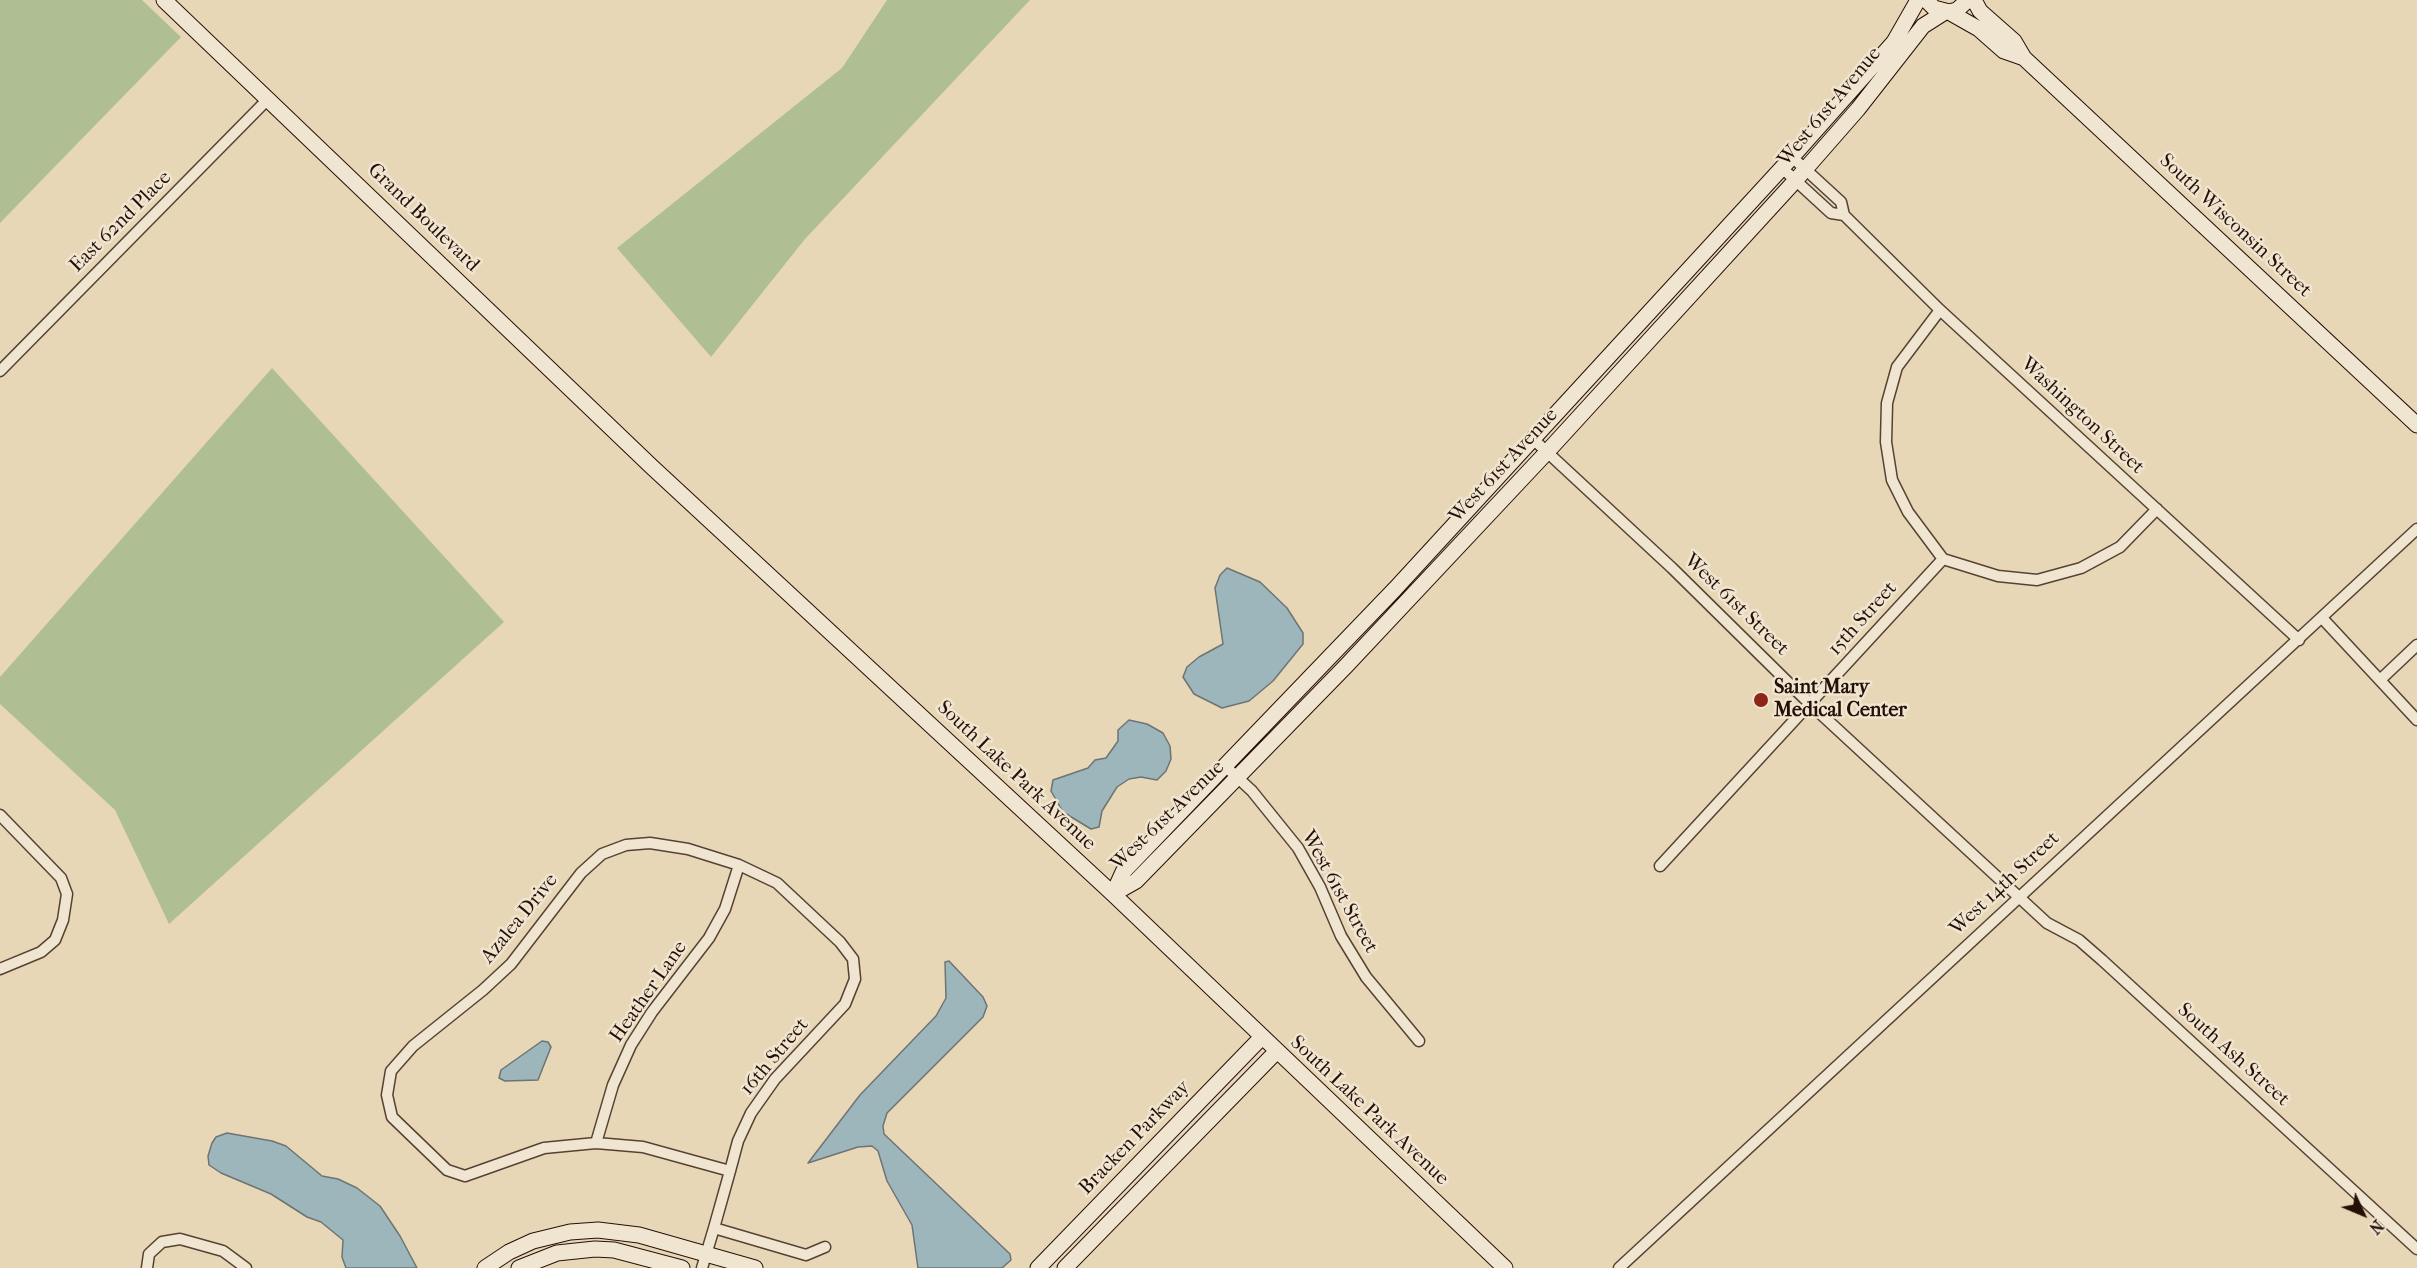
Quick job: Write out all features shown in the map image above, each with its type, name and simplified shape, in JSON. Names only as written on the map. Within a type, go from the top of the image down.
[{"type":"main road","name":"Grand Boulevard","points":[[164,0],[652,467]]},
{"type":"main road","name":"West 61st Avenue","points":[[1113,894],[1123,872],[1395,589],[1787,163],[1894,42],[1918,0]]},
{"type":"main road","name":"South Wisconsin Street","points":[[1926,0],[1934,8],[1947,12],[1979,29],[2004,51],[2024,58]]},
{"type":"main road","name":"West 61st Avenue","points":[[1113,894],[1136,881],[1238,778],[1547,452],[1800,176],[1892,68],[1923,26],[1947,12],[1957,10],[1968,0]]},
{"type":"main road","name":"South Wisconsin Street","points":[[1974,0],[1980,11],[2014,41],[2024,58],[2417,425]]},
{"type":"main road","name":"South Lake Park Avenue","points":[[652,467],[1113,894],[1261,1038],[1505,1268]]},
{"type":"main road","name":"Bracken Parkway","points":[[1038,1268],[1261,1038]]},
{"type":"main road","name":"Bracken Parkway","points":[[1065,1268],[1276,1052]]},
{"type":"main road","points":[[485,1268],[509,1252],[533,1241],[585,1230],[625,1232],[704,1261],[755,1268]]},
{"type":"main road","points":[[519,1268],[548,1256],[587,1249],[614,1250],[682,1268]]},
{"type":"street","name":"East 62nd Place","points":[[0,370],[268,99]]},
{"type":"street","name":"Washington Street","points":[[1787,163],[1800,176],[1841,202],[1844,215],[1940,310],[2299,640]]},
{"type":"street","points":[[1940,310],[1897,367],[1887,403],[1886,442],[1892,480],[1908,512],[1943,558],[1998,576],[2037,580],[2081,568],[2120,547],[2157,509]]},
{"type":"street","name":"West 61st Street","points":[[1533,439],[1672,568],[1810,704],[2019,895]]},
{"type":"street","name":"West 14th Street","points":[[1619,1268],[2019,895],[2323,619],[2417,529]]},
{"type":"street","name":"15th Street","points":[[1660,866],[1943,558]]},
{"type":"street","points":[[2323,619],[2417,720]]},
{"type":"street","points":[[2380,680],[2417,645]]},
{"type":"street","name":"West 61st Street","points":[[1224,765],[1252,791],[1298,848],[1320,887],[1341,936],[1363,971],[1419,1041]]},
{"type":"street","points":[[0,815],[61,878],[68,894],[63,920],[55,940],[41,952],[0,969]]},
{"type":"street","name":"Azalea Drive","points":[[596,1143],[544,1149],[465,1176],[447,1170],[392,1117],[387,1095],[391,1071],[413,1046],[483,990],[511,964],[581,873],[602,854],[626,845],[651,843],[688,849],[739,865]]},
{"type":"street","name":"16th Street","points":[[704,1261],[738,1142],[751,1113],[776,1079],[845,1004],[855,979],[853,959],[840,942],[777,884],[739,865]]},
{"type":"street","name":"Heather Lane","points":[[596,1143],[613,1085],[631,1045],[652,1012],[709,938],[724,909],[739,865]]},
{"type":"street","name":"South Ash Street","points":[[2019,895],[2047,922],[2079,940],[2102,960],[2417,1249]]},
{"type":"street","points":[[596,1143],[643,1147],[730,1171]]},
{"type":"street","points":[[1144,1159],[1158,1172]]},
{"type":"street","points":[[714,1228],[806,1255],[825,1247]]},
{"type":"street","points":[[147,1268],[149,1254],[162,1242],[180,1239],[223,1251],[246,1268]]},
{"type":"green space","points":[[0,0],[142,0],[181,37],[0,223]]},
{"type":"green space","points":[[887,0],[1030,0],[805,239],[711,357],[617,248],[842,68]]},
{"type":"green space","points":[[272,368],[504,622],[169,924],[115,810],[0,704],[0,677]]},
{"type":"water","points":[[1227,568],[1260,582],[1287,608],[1303,633],[1303,644],[1273,681],[1249,701],[1222,708],[1194,694],[1183,677],[1187,667],[1199,657],[1223,644],[1215,588],[1220,575]]},
{"type":"water","points":[[1129,720],[1147,724],[1163,733],[1170,746],[1171,759],[1166,771],[1157,780],[1141,777],[1129,779],[1117,787],[1102,811],[1099,827],[1091,829],[1063,812],[1051,791],[1053,780],[1088,768],[1095,760],[1106,758],[1118,741],[1118,730]]},
{"type":"water","points":[[949,961],[983,997],[987,1006],[983,1017],[887,1113],[883,1126],[884,1134],[1010,1254],[1011,1260],[1002,1268],[918,1268],[912,1225],[887,1181],[878,1151],[872,1146],[858,1147],[808,1163],[860,1095],[936,1016],[946,998],[945,962]]},
{"type":"water","points":[[542,1041],[548,1042],[551,1047],[538,1080],[505,1081],[499,1078],[501,1070]]},
{"type":"water","points":[[227,1133],[272,1141],[286,1146],[322,1176],[338,1179],[357,1188],[380,1206],[400,1236],[417,1268],[346,1268],[342,1257],[343,1240],[321,1222],[307,1217],[271,1194],[221,1173],[209,1165],[208,1156],[212,1143],[216,1137]]},
{"type":"place","name":"Saint Mary Medical Center","points":[[1761,700]]}]
